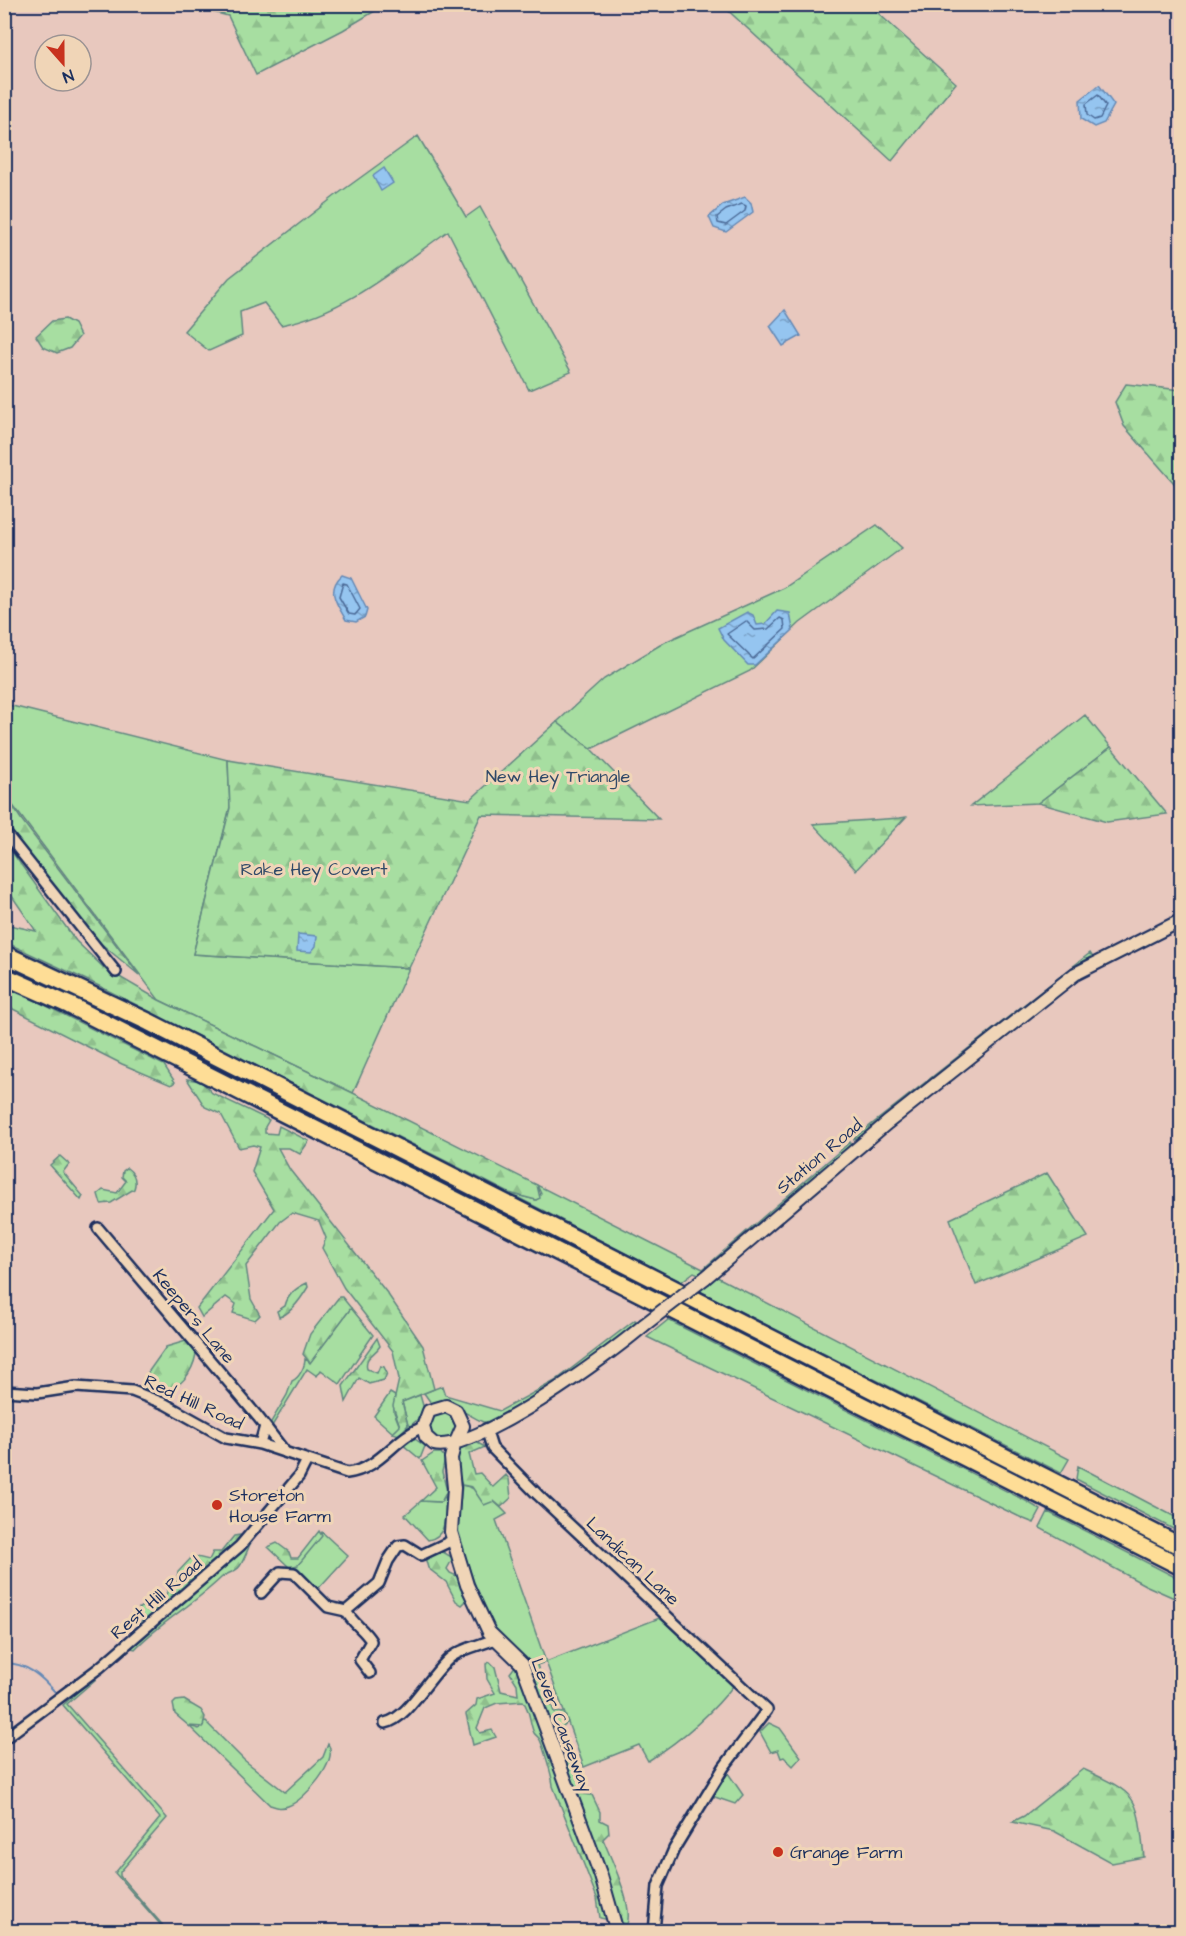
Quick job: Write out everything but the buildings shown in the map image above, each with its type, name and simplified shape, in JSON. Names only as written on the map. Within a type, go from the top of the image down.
[{"type":"highway","points":[[4,954],[149,1022],[1182,1547]]},
{"type":"highway","points":[[4,976],[69,1005],[1182,1567]]},
{"type":"street","points":[[4,831],[117,972]]},
{"type":"street","name":"Station Road","points":[[455,1442],[514,1417],[592,1366],[705,1278],[934,1085],[1075,974],[1182,920]]},
{"type":"street","name":"Keepers Lane","points":[[98,1228],[285,1452]]},
{"type":"street","name":"Red Hill Road","points":[[4,1391],[37,1393],[76,1388],[132,1391],[165,1404],[226,1438],[260,1444],[347,1473],[358,1472],[378,1461],[405,1436],[423,1427]]},
{"type":"street","points":[[461,1416],[462,1432],[455,1442],[446,1446],[434,1444],[426,1437],[423,1427],[429,1411],[439,1406],[452,1408],[461,1416],[486,1429]]},
{"type":"street","points":[[260,1444],[265,1426]]},
{"type":"street","name":"Landican Lane","points":[[486,1429],[492,1448],[767,1710],[724,1767],[674,1849],[658,1886],[654,1932]]},
{"type":"street","name":"Lever Causeway","points":[[455,1442],[451,1472],[454,1488],[453,1540],[480,1618],[495,1639],[522,1664],[601,1876],[617,1932]]},
{"type":"street","name":"Lever Causeway","points":[[434,1444],[451,1472]]},
{"type":"street","name":"Rest Hill Road","points":[[4,1739],[99,1668],[240,1546],[299,1476],[307,1460]]},
{"type":"street","points":[[346,1611],[379,1583],[388,1561],[398,1546],[405,1545],[421,1555],[453,1540]]},
{"type":"street","points":[[261,1593],[280,1572],[289,1571],[312,1588],[328,1607],[346,1611],[355,1625],[367,1634],[371,1641],[360,1658],[361,1664],[370,1673]]},
{"type":"street","points":[[385,1724],[399,1719],[432,1675],[450,1658],[460,1651],[495,1639]]},
{"type":"green space","points":[[210,5],[385,5],[343,30],[256,75],[228,16],[213,12]]},
{"type":"green space","points":[[722,5],[869,5],[956,83],[892,161]]},
{"type":"green space","points":[[418,136],[466,217],[480,207],[571,372],[529,390],[448,231],[389,274],[348,300],[304,319],[281,325],[264,303],[240,312],[242,336],[209,351],[184,331],[229,278],[335,196]]},
{"type":"green space","points":[[65,319],[74,324],[80,336],[70,348],[57,353],[43,347],[36,336],[52,321]]},
{"type":"green space","points":[[1126,384],[1181,390],[1181,491],[1124,426],[1115,402]]},
{"type":"green space","points":[[877,525],[902,548],[800,623],[750,671],[591,749],[557,722],[604,679],[665,642],[784,588]]},
{"type":"green space","points":[[4,704],[228,760],[230,807],[193,954],[409,968],[353,1093],[159,1000],[5,795]]},
{"type":"green space","points":[[1085,715],[1111,747],[1038,803],[971,806]]},
{"type":"green space","name":"Rake Hey Covert","points":[[557,722],[591,749],[659,819],[481,815],[409,968],[193,954],[230,808],[228,760],[470,800]]},
{"type":"green space","points":[[1111,747],[1167,814],[1107,822],[1038,803]]},
{"type":"green space","points":[[4,793],[21,819],[139,975],[87,932],[34,860],[5,826]]},
{"type":"green space","points":[[906,817],[856,870],[813,824],[900,818]]},
{"type":"green space","points":[[4,841],[76,941],[104,968],[159,1000],[537,1185],[540,1198],[536,1200],[509,1193],[97,985],[5,942],[5,924],[36,931],[5,886]]},
{"type":"green space","points":[[1090,953],[1092,956],[1073,967],[862,1137],[853,1139]]},
{"type":"green space","points":[[5,985],[164,1065],[175,1082],[171,1085],[122,1064],[5,1005]]},
{"type":"green space","points":[[187,1079],[201,1081],[212,1093],[269,1120],[265,1133],[277,1134],[279,1126],[309,1141],[300,1154],[289,1148],[278,1148],[290,1170],[387,1293],[423,1346],[434,1389],[402,1402],[408,1425],[399,1435],[393,1433],[400,1426],[393,1406],[399,1379],[393,1351],[344,1288],[322,1248],[326,1238],[319,1221],[292,1213],[280,1222],[246,1266],[251,1299],[260,1315],[255,1320],[233,1313],[236,1304],[226,1297],[202,1317],[197,1308],[274,1209],[252,1172],[260,1147],[253,1145],[239,1148],[221,1114],[205,1107]]},
{"type":"green space","points":[[850,1142],[851,1146],[701,1275],[694,1272],[681,1282],[509,1193],[536,1200],[541,1194],[537,1185],[703,1269]]},
{"type":"green space","points":[[60,1156],[69,1164],[63,1172],[83,1196],[81,1200],[50,1165]]},
{"type":"green space","points":[[127,1168],[134,1177],[134,1189],[111,1203],[101,1204],[98,1194],[103,1190],[117,1193],[126,1181],[122,1177],[123,1171]]},
{"type":"green space","points":[[1047,1173],[1088,1237],[976,1285],[950,1219]]},
{"type":"green space","points":[[717,1277],[1069,1459],[1061,1473],[699,1291]]},
{"type":"green space","points":[[307,1283],[308,1287],[296,1305],[279,1317],[277,1311],[285,1306],[293,1292]]},
{"type":"green space","points":[[339,1297],[342,1297],[351,1308],[310,1363],[303,1354],[310,1334]]},
{"type":"green space","points":[[351,1308],[373,1335],[340,1384],[321,1370],[317,1376],[307,1369],[272,1426],[271,1422],[287,1395],[292,1381],[301,1372],[305,1359],[310,1362]]},
{"type":"green space","points":[[635,1320],[640,1323],[586,1364],[538,1397],[497,1419],[483,1422],[452,1406],[431,1403],[424,1393],[442,1386],[445,1395],[500,1411],[555,1381]]},
{"type":"green space","points":[[668,1320],[1041,1510],[1034,1523],[1024,1519],[647,1337]]},
{"type":"green space","points":[[377,1338],[380,1346],[368,1359],[366,1365],[367,1369],[377,1373],[380,1366],[384,1367],[387,1373],[384,1380],[369,1384],[359,1378],[346,1402],[343,1386]]},
{"type":"green space","points":[[189,1341],[196,1354],[192,1368],[184,1379],[161,1395],[141,1386],[166,1347]]},
{"type":"green space","points":[[390,1393],[395,1396],[394,1412],[400,1427],[393,1433],[374,1416]]},
{"type":"green space","points":[[420,1395],[424,1409],[417,1420],[404,1431],[408,1425],[402,1402]]},
{"type":"green space","points":[[442,1411],[451,1413],[459,1425],[453,1438],[434,1439],[428,1430],[433,1415]]},
{"type":"green space","points":[[412,1437],[425,1446],[420,1459],[402,1444]]},
{"type":"green space","points":[[474,1441],[485,1447],[469,1454],[474,1474],[480,1473],[493,1487],[506,1475],[509,1479],[511,1498],[501,1507],[494,1501],[484,1505],[472,1487],[462,1485],[459,1478],[456,1464],[458,1453],[461,1448]]},
{"type":"green space","points":[[434,1453],[441,1453],[445,1458],[442,1472],[447,1491],[441,1502],[421,1501],[436,1487],[422,1461]]},
{"type":"green space","points":[[1078,1466],[1181,1520],[1181,1533],[1076,1479]]},
{"type":"green space","points":[[462,1485],[487,1496],[507,1514],[496,1520],[546,1662],[537,1665],[522,1657],[506,1643],[485,1614],[457,1533]]},
{"type":"green space","points":[[446,1496],[442,1529],[435,1538],[428,1540],[405,1515],[421,1501],[440,1502]]},
{"type":"green space","points":[[1048,1512],[1181,1580],[1181,1601],[1145,1585],[1040,1528]]},
{"type":"green space","points":[[319,1531],[322,1536],[298,1565],[289,1567],[268,1547],[277,1543],[289,1552],[291,1558],[298,1558]]},
{"type":"green space","points":[[322,1532],[348,1556],[317,1590],[292,1568]]},
{"type":"green space","points":[[240,1535],[252,1540],[240,1566],[223,1576],[155,1630],[135,1649],[131,1648],[137,1637],[128,1636],[142,1621],[139,1608],[147,1604],[156,1607],[164,1602],[169,1585],[176,1584],[178,1572],[193,1556],[209,1560],[213,1552],[221,1552],[234,1536]]},
{"type":"green space","points":[[430,1544],[453,1558],[447,1569],[459,1577],[468,1599],[462,1605],[456,1601],[446,1582],[428,1568],[423,1550]]},
{"type":"green space","points":[[667,1615],[737,1681],[696,1725],[648,1761],[639,1745],[584,1767],[546,1662]]},
{"type":"green space","points":[[522,1657],[537,1665],[554,1712],[564,1713],[568,1722],[554,1733],[547,1732],[570,1779],[565,1760],[568,1757],[585,1794],[592,1795],[600,1812],[600,1820],[608,1824],[609,1833],[603,1839],[625,1894],[627,1924],[600,1918],[597,1898],[553,1786],[541,1743],[534,1733],[523,1701],[497,1703],[485,1708],[477,1728],[480,1733],[492,1730],[496,1737],[473,1745],[466,1714],[476,1705],[477,1699],[495,1693],[487,1679],[486,1664],[490,1662],[495,1667],[501,1691],[518,1695],[517,1684],[510,1673]]},
{"type":"green space","points":[[94,1677],[96,1679],[67,1704],[167,1818],[120,1872],[120,1876],[166,1929],[175,1930],[173,1931],[166,1931],[115,1873],[160,1818],[63,1705]]},
{"type":"green space","points":[[184,1700],[201,1710],[205,1717],[203,1727],[189,1726],[175,1714],[173,1704]]},
{"type":"green space","points":[[205,1721],[244,1760],[285,1792],[323,1757],[328,1744],[329,1760],[311,1788],[295,1803],[281,1808],[270,1805],[189,1726],[199,1729]]},
{"type":"green space","points":[[769,1723],[780,1728],[801,1757],[793,1766],[784,1757],[781,1758],[778,1750],[771,1752],[760,1732]]},
{"type":"green space","points":[[1083,1769],[1116,1785],[1132,1800],[1140,1821],[1144,1857],[1112,1863],[1054,1831],[1012,1822],[1024,1816]]},
{"type":"green space","points":[[728,1773],[743,1795],[735,1804],[712,1796]]},
{"type":"water","points":[[1099,85],[1114,105],[1104,123],[1094,127],[1081,119],[1080,100]]},
{"type":"water","points":[[384,168],[393,183],[381,191],[373,176]]},
{"type":"water","points":[[745,197],[751,203],[753,212],[726,232],[714,228],[709,217],[723,205]]},
{"type":"water","points":[[785,310],[801,336],[783,346],[770,326]]},
{"type":"water","points":[[342,575],[351,578],[367,610],[365,617],[356,622],[346,620],[334,597],[334,586]]},
{"type":"water","points":[[777,611],[790,613],[793,630],[755,665],[748,665],[724,640],[718,628],[747,612],[753,615],[757,625],[765,624]]},
{"type":"water","points":[[298,934],[317,936],[316,946],[311,952],[297,951]]},
{"type":"waterway","points":[[4,1663],[27,1668],[45,1681],[56,1693]]},
{"type":"place","name":"Storeton House Farm","points":[[217,1505]]},
{"type":"place","name":"Grange Farm","points":[[778,1852]]},
{"type":"park label","name":"New Hey Triangle","points":[[558,776]]}]
